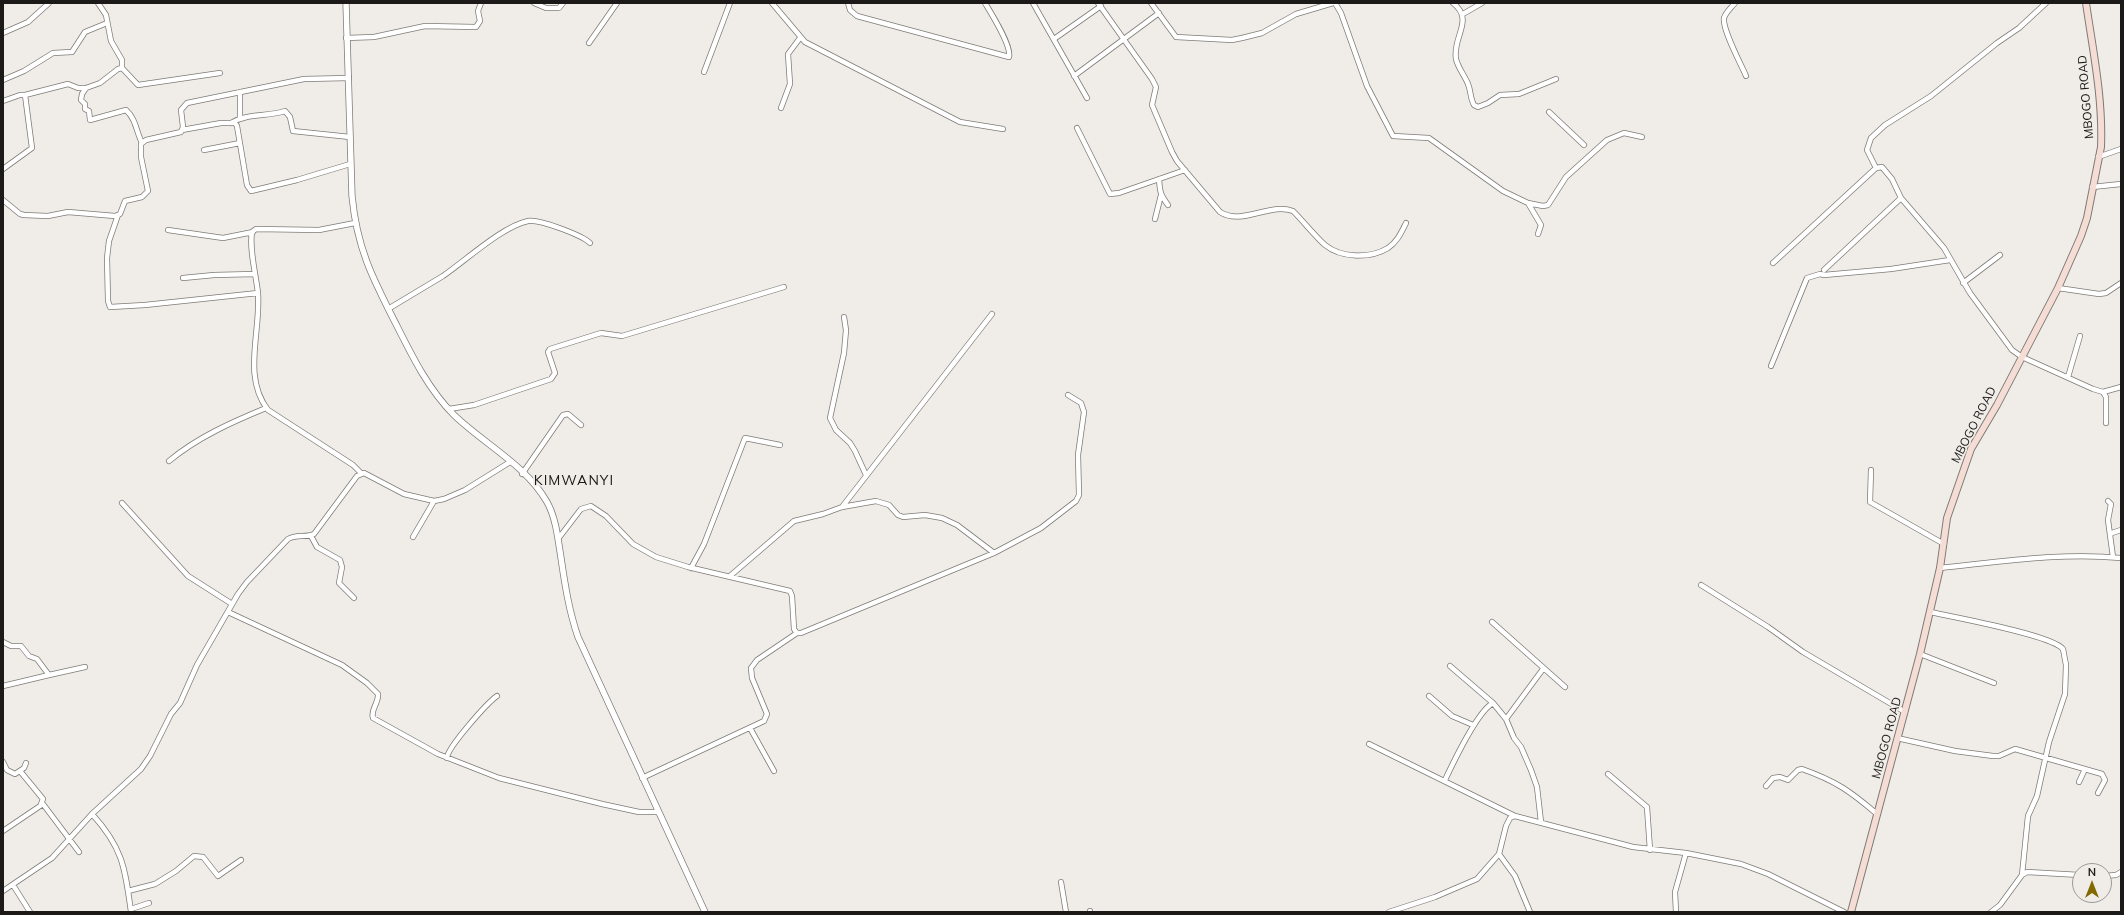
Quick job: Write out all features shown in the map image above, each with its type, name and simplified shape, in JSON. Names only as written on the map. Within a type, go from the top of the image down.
[{"type":"main road","name":"MBOGO ROAD","points":[[1851,912],[1920,654],[1940,568],[1947,518],[1972,449],[1997,405],[2058,288],[2087,218],[2102,135],[2099,92],[2086,3]]},
{"type":"street","points":[[3,33],[29,21],[50,3]]},
{"type":"street","points":[[98,3],[106,15],[111,41],[122,60],[122,68],[138,85],[220,73]]},
{"type":"street","points":[[346,3],[350,164],[355,223],[366,264],[427,382],[449,409],[510,462],[538,489],[548,503],[558,539],[570,613],[578,637],[705,912]]},
{"type":"street","points":[[346,38],[374,37],[425,26],[476,26],[480,21],[478,11],[481,3]]},
{"type":"street","points":[[534,3],[554,9],[559,8],[563,3]]},
{"type":"street","points":[[589,43],[617,3]]},
{"type":"street","points":[[704,72],[730,3]]},
{"type":"street","points":[[772,3],[800,38],[960,122],[1003,129]]},
{"type":"street","points":[[848,3],[850,10],[857,16],[1009,57],[1010,53],[1004,38],[985,3]]},
{"type":"street","points":[[1033,3],[1087,98]]},
{"type":"street","points":[[1151,3],[1176,37],[1232,40],[1262,33],[1296,14],[1334,3],[1341,13],[1367,86],[1393,136],[1429,138],[1503,191],[1528,203],[1543,206],[1548,205],[1566,177],[1607,140],[1624,133],[1642,137]]},
{"type":"street","points":[[1453,3],[1461,10],[1463,14],[1463,25],[1456,49],[1456,60],[1469,86],[1474,105],[1478,107],[1500,95],[1519,94],[1556,79]]},
{"type":"street","points":[[1463,14],[1482,3]]},
{"type":"street","points":[[1735,3],[1726,13],[1725,26],[1746,76]]},
{"type":"street","points":[[1876,168],[1867,150],[1871,138],[1885,125],[1931,96],[1997,43],[2019,28],[2046,3]]},
{"type":"street","points":[[1054,39],[1100,4],[1156,87],[1151,100],[1153,109],[1172,152],[1184,170],[1216,208],[1223,213],[1246,216],[1274,210],[1289,209],[1293,211],[1326,246],[1351,256],[1370,254],[1388,248],[1398,239],[1406,223]]},
{"type":"street","points":[[1074,76],[1124,41],[1159,13]]},
{"type":"street","points":[[3,80],[24,71],[53,53],[72,52],[85,32],[107,23]]},
{"type":"street","points":[[780,108],[790,84],[788,54],[800,38]]},
{"type":"street","points":[[3,101],[20,94],[25,95],[68,84],[78,88],[86,88],[100,83],[118,69],[122,68]]},
{"type":"street","points":[[182,130],[180,110],[182,106],[191,102],[304,79],[349,78]]},
{"type":"street","points":[[86,88],[82,94],[81,100],[85,104],[85,109],[89,111],[90,120],[126,110],[133,116],[142,143],[141,157],[148,191],[142,197],[125,201],[118,215],[109,241],[107,258],[108,301],[110,307],[145,305],[258,293]]},
{"type":"street","points":[[240,92],[240,117],[237,126],[247,185],[251,191],[297,180],[350,164]]},
{"type":"street","points":[[3,169],[32,148],[25,95]]},
{"type":"street","points":[[142,143],[182,130],[231,123],[240,117],[273,115],[285,111],[290,117],[293,132],[350,137]]},
{"type":"street","points":[[1549,112],[1584,145]]},
{"type":"street","points":[[231,123],[237,126]]},
{"type":"street","points":[[1077,128],[1110,194],[1119,193],[1184,170]]},
{"type":"street","points":[[204,150],[240,143]]},
{"type":"street","points":[[2098,157],[2121,149]]},
{"type":"street","points":[[1774,263],[1876,168],[1880,166],[1885,169],[1902,198],[1944,248],[1963,283],[2012,350],[2022,357],[2103,392],[2106,397],[2106,423]]},
{"type":"street","points":[[1159,179],[1158,186],[1161,195],[1168,205]]},
{"type":"street","points":[[2092,187],[2121,184]]},
{"type":"street","points":[[1155,219],[1161,195]]},
{"type":"street","points":[[1824,270],[1902,198]]},
{"type":"street","points":[[3,200],[20,214],[24,215],[48,216],[68,212],[118,215]]},
{"type":"street","points":[[1528,203],[1541,225],[1541,230],[1538,234]]},
{"type":"street","points":[[388,309],[443,275],[490,242],[529,221],[537,222],[579,236],[590,243]]},
{"type":"street","points":[[168,230],[223,238],[253,232],[256,229],[319,230],[355,223]]},
{"type":"street","points":[[253,232],[255,274],[258,293],[254,376],[261,399],[266,408],[275,416],[353,465],[361,473],[370,476],[404,494],[434,501],[444,499],[465,490],[510,462]]},
{"type":"street","points":[[1963,283],[2000,255]]},
{"type":"street","points":[[1771,366],[1807,278],[1820,274],[1824,275],[1891,269],[1950,260]]},
{"type":"street","points":[[183,278],[214,275],[255,274]]},
{"type":"street","points":[[2058,288],[2099,294],[2106,292],[2121,283]]},
{"type":"street","points":[[449,409],[474,405],[551,379],[556,373],[548,352],[550,349],[602,333],[622,336],[784,287]]},
{"type":"street","points":[[842,507],[992,314]]},
{"type":"street","points":[[844,317],[846,330],[844,353],[830,418],[836,430],[852,447],[866,475]]},
{"type":"street","points":[[2068,377],[2080,336]]},
{"type":"street","points":[[2103,392],[2121,387]]},
{"type":"street","points":[[642,778],[764,721],[767,714],[752,678],[751,668],[757,660],[797,633],[816,628],[994,553],[1041,528],[1078,498],[1078,455],[1084,412],[1081,403],[1068,395]]},
{"type":"street","points":[[170,461],[185,449],[227,425],[266,408]]},
{"type":"street","points":[[522,474],[563,415],[568,414],[581,425]]},
{"type":"street","points":[[691,568],[704,544],[745,438],[747,436],[780,445]]},
{"type":"street","points":[[1871,470],[1870,502],[1944,544]]},
{"type":"street","points":[[3,891],[52,858],[92,814],[141,769],[150,756],[171,714],[183,698],[196,665],[232,604],[247,582],[286,541],[294,536],[311,536],[317,531],[353,481],[361,473]]},
{"type":"street","points":[[413,537],[434,501]]},
{"type":"street","points":[[730,576],[794,521],[823,514],[842,507],[880,501],[889,505],[898,515],[903,517],[925,515],[934,516],[957,525],[994,553]]},
{"type":"street","points":[[2108,501],[2111,504],[2108,520],[2113,557]]},
{"type":"street","points":[[122,503],[188,576],[232,604]]},
{"type":"street","points":[[558,539],[581,509],[591,506],[606,516],[633,544],[642,551],[656,557],[691,568],[790,590],[792,596],[794,629],[797,633]]},
{"type":"street","points":[[2110,535],[2121,530]]},
{"type":"street","points":[[311,536],[317,547],[340,560],[342,565],[339,583],[354,598]]},
{"type":"street","points":[[1940,568],[2016,560],[2121,558]]},
{"type":"street","points":[[1701,585],[1768,627],[1803,652],[1905,712]]},
{"type":"street","points":[[228,612],[352,671],[378,694],[378,700],[372,715],[373,718],[447,758],[499,778],[602,804],[640,812],[658,812]]},
{"type":"street","points":[[1930,612],[2016,632],[2061,646],[2066,666],[2065,694],[2049,742],[2037,796],[2028,816],[2022,875]]},
{"type":"street","points":[[1492,622],[1565,687]]},
{"type":"street","points":[[3,642],[11,646],[21,646],[29,656],[37,658],[49,675]]},
{"type":"street","points":[[1920,654],[1994,683]]},
{"type":"street","points":[[1450,666],[1493,703],[1506,719],[1514,738],[1521,748],[1537,787],[1541,822]]},
{"type":"street","points":[[3,686],[85,667]]},
{"type":"street","points":[[1506,719],[1543,669]]},
{"type":"street","points":[[447,758],[447,753],[457,740],[497,696]]},
{"type":"street","points":[[1429,696],[1452,716],[1473,726]]},
{"type":"street","points":[[1445,780],[1473,726],[1487,706],[1493,703]]},
{"type":"street","points":[[750,728],[774,771]]},
{"type":"street","points":[[1898,738],[1993,756],[1999,756],[2015,749],[2102,774],[2106,778],[2098,793]]},
{"type":"street","points":[[1369,744],[1445,780],[1515,816],[1650,850],[1686,854],[1726,861],[1753,868],[1844,912]]},
{"type":"street","points":[[3,762],[7,770],[15,774],[20,771],[26,763]]},
{"type":"street","points":[[1766,786],[1773,778],[1780,777],[1788,780],[1798,770],[1802,769],[1834,781],[1848,790],[1877,814]]},
{"type":"street","points":[[2079,782],[2085,769]]},
{"type":"street","points":[[3,831],[41,804],[43,799],[20,771]]},
{"type":"street","points":[[1608,774],[1647,807],[1650,850]]},
{"type":"street","points":[[41,804],[44,805],[79,852]]},
{"type":"street","points":[[92,814],[116,844],[124,868],[131,910],[149,903]]},
{"type":"street","points":[[1389,912],[1435,897],[1472,882],[1484,873],[1499,854],[1506,826],[1510,818],[1515,816]]},
{"type":"street","points":[[1499,854],[1515,876],[1530,912]]},
{"type":"street","points":[[1676,912],[1675,892],[1686,854]]},
{"type":"street","points":[[128,891],[155,884],[176,871],[194,856],[203,856],[218,876],[240,860]]},
{"type":"street","points":[[1992,912],[2000,905],[2022,875],[2027,872],[2035,871],[2072,874]]},
{"type":"street","points":[[1061,882],[1066,912]]},
{"type":"street","points":[[14,885],[30,912]]},
{"type":"district","name":"KIMWANYI","points":[[574,481]]}]
